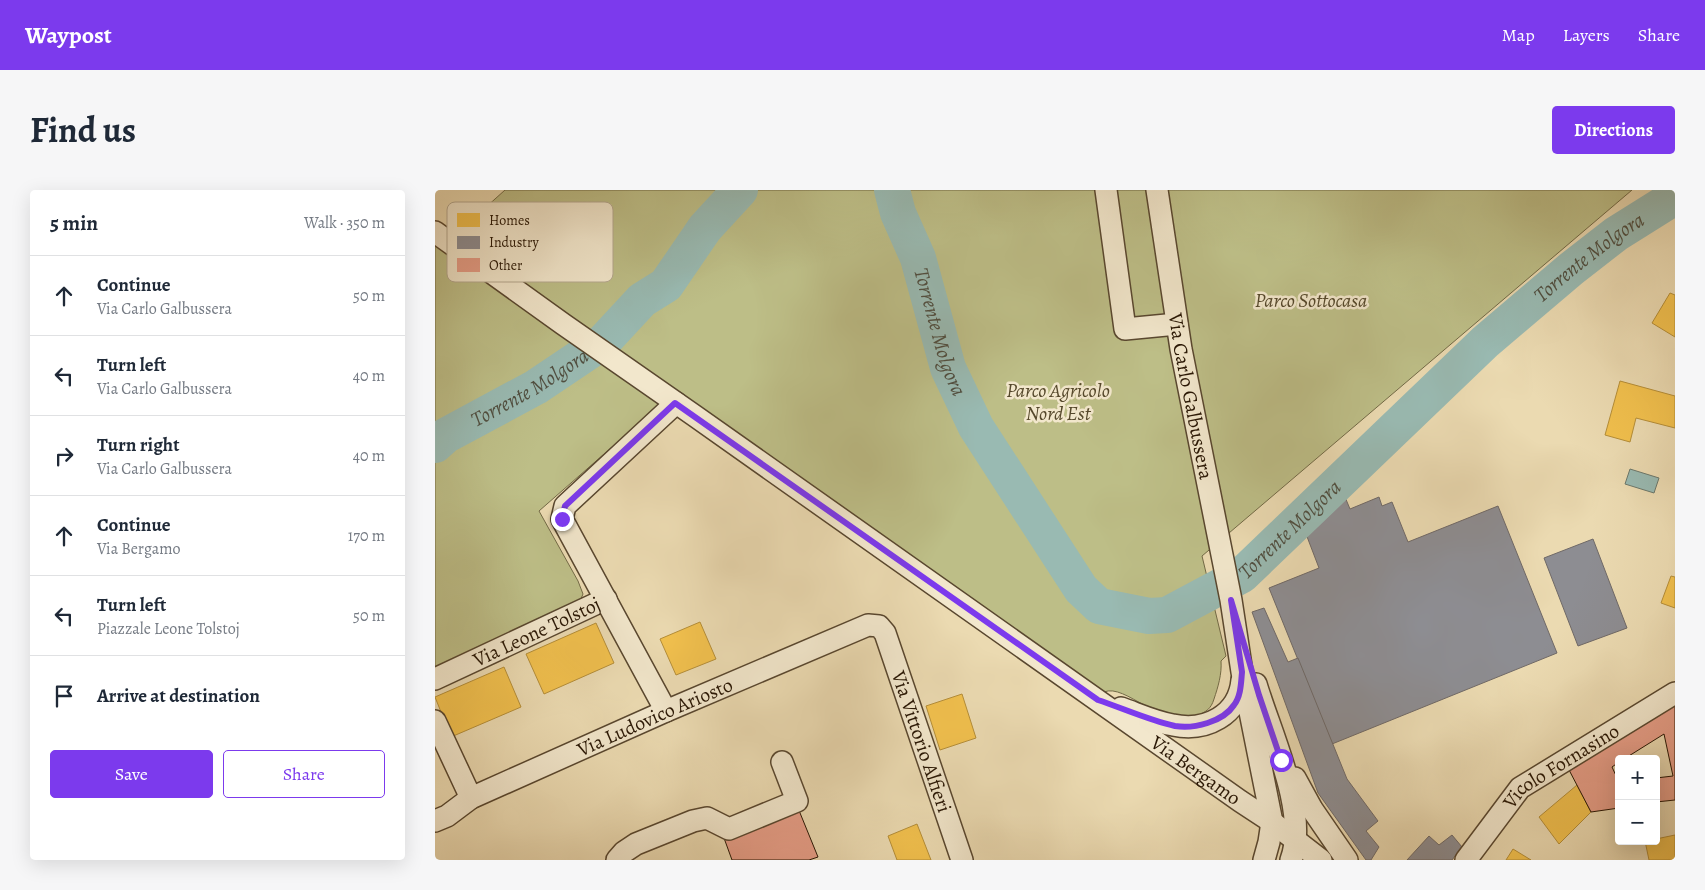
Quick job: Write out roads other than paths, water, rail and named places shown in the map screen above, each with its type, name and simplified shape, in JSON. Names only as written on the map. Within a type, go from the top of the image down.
[{"type":"street","points":[[1106,190],[1125,329],[1177,324]]},
{"type":"street","name":"Via Carlo Galbussera","points":[[1157,190],[1177,324],[1272,822]]},
{"type":"street","name":"Via Bergamo","points":[[435,232],[447,241]]},
{"type":"street","name":"Via Bergamo","points":[[505,282],[1272,822],[1293,850],[1321,860]]},
{"type":"street","points":[[606,599],[562,519],[565,506],[675,403]]},
{"type":"street","name":"Via Leone Tolstoj","points":[[435,679],[606,599],[666,711]]},
{"type":"street","name":"Via Carlo Galbussera","points":[[1231,600],[1289,784],[1294,808],[1293,850]]},
{"type":"street","name":"Via Ludovico Ariosto","points":[[435,821],[447,816],[471,798],[666,711],[869,625],[879,626]]},
{"type":"street","name":"Via Vittorio Alfieri","points":[[879,626],[885,633],[962,860]]},
{"type":"street","name":"Via Carlo Galbussera","points":[[1098,700],[1174,726],[1200,725],[1220,718],[1234,706],[1240,691],[1242,672]]},
{"type":"street","name":"Vicolo Fornasino","points":[[1466,860],[1520,788],[1675,693]]},
{"type":"street","points":[[435,721],[471,798]]},
{"type":"street","name":"Via Carlo Galbussera","points":[[1268,722],[1311,808],[1347,860]]},
{"type":"street","points":[[617,860],[624,852],[640,852],[693,821],[707,818],[729,829],[797,801],[782,762]]},
{"type":"street","points":[[1264,860],[1272,822]]},
{"type":"water","points":[[1630,469],[1659,478],[1654,493],[1625,484]]},
{"type":"waterway","name":"Torrente Molgora","points":[[435,445],[445,436],[536,387],[603,342],[642,300],[666,285],[705,228],[740,190]]},
{"type":"waterway","name":"Torrente Molgora","points":[[892,190],[898,213],[918,258],[948,368],[976,427],[1081,589],[1099,606],[1149,616],[1167,615],[1242,575],[1485,342],[1571,269],[1616,234],[1675,197]]},
{"type":"park label","name":"Parco Sottocasa","points":[[1311,300]]},
{"type":"park label","name":"Parco Agricolo Nord Est","points":[[1058,402]]}]
